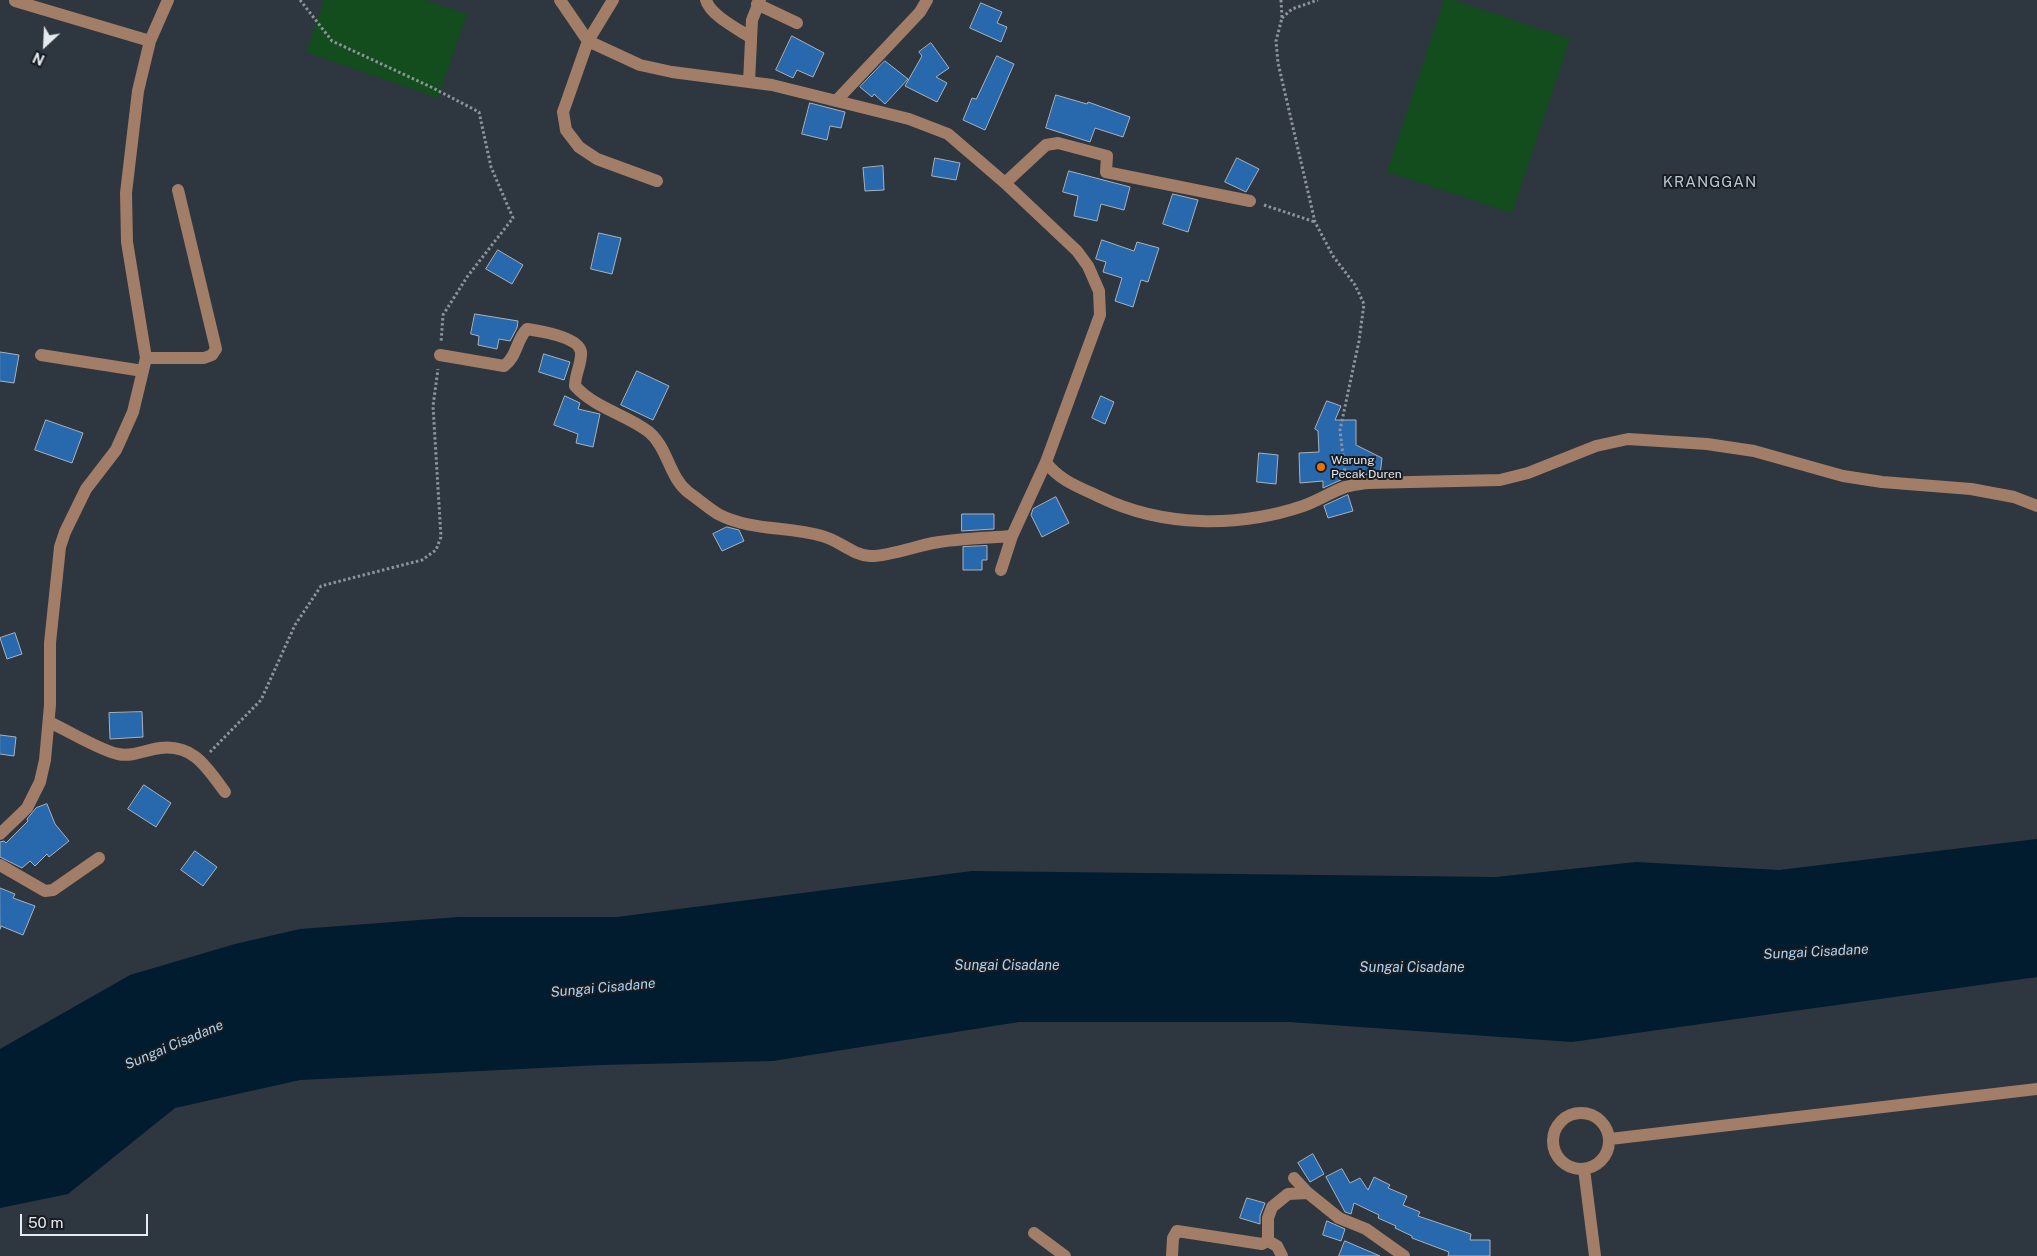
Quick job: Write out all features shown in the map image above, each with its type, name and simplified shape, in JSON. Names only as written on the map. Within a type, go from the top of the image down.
[{"type":"street","points":[[0,834],[27,808],[40,782],[45,760],[49,722],[50,643],[60,547],[64,532],[86,489],[116,450],[133,412],[144,365],[127,242],[126,193],[132,125],[138,91],[150,41],[168,0]]},
{"type":"street","points":[[560,0],[588,40],[612,53],[640,64],[672,72],[772,85],[910,119],[948,134],[1077,251],[1088,266],[1098,291],[1100,315],[1046,462],[1012,536],[1001,570]]},
{"type":"street","points":[[613,0],[588,40],[563,112],[566,130],[579,147],[596,159],[657,181]]},
{"type":"street","points":[[706,0],[707,6],[750,37]]},
{"type":"street","points":[[836,101],[920,12],[927,0]]},
{"type":"street","points":[[15,1],[150,41]]},
{"type":"street","points":[[749,82],[750,37],[752,20],[758,2],[797,23]]},
{"type":"street","points":[[1004,183],[1046,145],[1058,143],[1107,156],[1106,172],[1250,201]]},
{"type":"street","points":[[41,355],[144,365],[204,358],[212,355],[216,349],[178,190]]},
{"type":"street","points":[[440,355],[504,366],[511,361],[521,335],[527,329],[574,341],[580,347],[581,353],[575,376],[575,386],[593,402],[648,432],[661,445],[676,477],[686,490],[718,514],[738,522],[824,536],[857,554],[871,556],[968,538],[1012,536]]},
{"type":"street","points":[[1046,462],[1053,472],[1063,479],[1120,506],[1178,521],[1242,520],[1303,506],[1347,486],[1380,481],[1500,480],[1528,473],[1596,446],[1628,439],[1707,444],[1754,451],[1843,476],[1882,482],[1960,487],[2014,496],[2037,506]]},
{"type":"street","points":[[49,722],[116,753],[128,755],[160,748],[189,752],[202,761],[225,792]]},
{"type":"street","points":[[0,866],[45,891],[53,890],[99,858]]},
{"type":"street","points":[[1610,1139],[2037,1090]]},
{"type":"street","points":[[1578,1112],[1593,1115],[1605,1124],[1610,1139],[1609,1150],[1603,1159],[1595,1166],[1584,1169],[1569,1167],[1557,1158],[1552,1144],[1554,1129],[1564,1117],[1578,1112]]},
{"type":"street","points":[[1584,1169],[1595,1256]]},
{"type":"street","points":[[1294,1178],[1308,1193],[1339,1218],[1366,1230],[1404,1256]]},
{"type":"street","points":[[1268,1241],[1268,1218],[1272,1207],[1288,1194],[1308,1193]]},
{"type":"street","points":[[1172,1256],[1173,1238],[1177,1232],[1262,1244],[1268,1241]]},
{"type":"street","points":[[1034,1233],[1065,1256]]},
{"type":"street","points":[[1268,1241],[1277,1246],[1282,1256]]},
{"type":"path","points":[[202,761],[261,700],[295,625],[320,586],[422,560],[436,550],[441,537],[433,406],[443,314],[467,277],[513,218],[491,167],[478,112],[431,87],[332,41],[300,0]]},
{"type":"path","points":[[1280,0],[1282,18],[1276,41],[1278,63],[1315,222],[1333,256],[1358,290],[1364,304],[1359,340],[1340,430],[1347,486]]},
{"type":"path","points":[[1282,18],[1292,9],[1318,0]]},
{"type":"path","points":[[1250,201],[1315,222]]},
{"type":"green space","points":[[324,0],[425,0],[467,14],[438,98],[306,52]]},
{"type":"green space","points":[[1444,0],[1454,0],[1570,39],[1512,213],[1387,172]]},
{"type":"water","name":"Sungai Cisadane","points":[[2037,839],[2037,977],[1572,1042],[1289,1022],[1019,1022],[773,1061],[601,1065],[300,1080],[175,1108],[68,1194],[0,1208],[0,1049],[130,975],[235,944],[300,929],[459,917],[617,917],[972,871],[1496,877],[1636,862],[1779,870]]},
{"type":"building","points":[[981,3],[1002,12],[997,23],[1007,27],[1001,42],[970,28]]},
{"type":"building","points":[[792,36],[824,53],[813,77],[797,70],[793,78],[776,70]]},
{"type":"building","points":[[931,43],[949,68],[936,77],[947,83],[937,102],[905,86],[922,56],[919,52]]},
{"type":"building","points":[[997,56],[1014,64],[985,130],[963,120],[972,98],[976,99]]},
{"type":"building","points":[[885,61],[908,79],[885,104],[874,94],[872,97],[860,87]]},
{"type":"building","points":[[1056,95],[1087,104],[1088,102],[1130,117],[1123,137],[1095,128],[1090,142],[1046,128]]},
{"type":"building","points":[[810,103],[845,112],[841,128],[830,126],[827,140],[802,134]]},
{"type":"building","points":[[935,158],[960,163],[956,180],[932,176]]},
{"type":"building","points":[[1237,158],[1259,169],[1246,192],[1225,182]]},
{"type":"building","points":[[883,166],[884,190],[865,191],[863,168]]},
{"type":"building","points":[[1069,171],[1130,187],[1124,210],[1101,204],[1097,221],[1074,216],[1078,196],[1063,192]]},
{"type":"building","points":[[1173,194],[1198,200],[1188,232],[1163,224]]},
{"type":"building","points":[[599,233],[621,238],[612,274],[591,269]]},
{"type":"building","points":[[1102,240],[1134,251],[1137,242],[1159,248],[1148,282],[1141,280],[1133,307],[1115,301],[1122,278],[1103,272],[1106,262],[1096,259]]},
{"type":"building","points":[[498,250],[523,265],[512,284],[486,269]]},
{"type":"building","points":[[475,314],[518,321],[517,328],[510,341],[499,339],[497,349],[478,345],[479,336],[471,334]]},
{"type":"building","points":[[0,352],[19,355],[14,383],[0,381]]},
{"type":"building","points":[[544,354],[570,362],[564,380],[539,372]]},
{"type":"building","points":[[637,371],[669,386],[653,420],[621,405]]},
{"type":"building","points":[[565,396],[580,403],[578,409],[600,414],[593,447],[576,443],[578,434],[554,425]]},
{"type":"building","points":[[1101,396],[1114,402],[1105,424],[1092,418]]},
{"type":"building","points":[[1327,401],[1341,406],[1335,420],[1356,420],[1356,445],[1382,458],[1380,475],[1341,473],[1343,479],[1323,488],[1323,481],[1300,483],[1299,453],[1319,452],[1318,431],[1315,429]]},
{"type":"building","points":[[46,420],[83,433],[72,463],[35,450]]},
{"type":"building","points":[[1259,453],[1278,455],[1276,484],[1257,482]]},
{"type":"building","points":[[1348,495],[1353,511],[1328,518],[1324,506]]},
{"type":"building","points":[[1056,497],[1069,523],[1042,537],[1031,515],[1033,509]]},
{"type":"building","points":[[962,514],[994,514],[994,529],[962,531]]},
{"type":"building","points":[[727,527],[739,530],[744,541],[722,551],[713,534]]},
{"type":"building","points":[[987,546],[987,560],[982,560],[982,570],[963,570],[963,547]]},
{"type":"building","points":[[15,633],[22,654],[7,659],[0,638]]},
{"type":"building","points":[[142,712],[143,737],[110,739],[109,713]]},
{"type":"building","points":[[0,735],[16,737],[14,756],[0,754]]},
{"type":"building","points":[[144,785],[171,803],[156,827],[128,809]]},
{"type":"building","points":[[47,804],[55,824],[69,841],[49,857],[47,854],[35,866],[30,861],[22,868],[0,857],[0,842],[4,841],[6,843],[28,821],[27,819],[36,808]]},
{"type":"building","points":[[195,851],[217,867],[203,886],[181,870]]},
{"type":"building","points":[[0,888],[15,894],[13,898],[35,906],[23,935],[1,926],[0,929]]},
{"type":"building","points":[[1313,1154],[1324,1174],[1310,1182],[1298,1163]]},
{"type":"building","points":[[1342,1169],[1350,1183],[1360,1178],[1368,1190],[1374,1177],[1390,1185],[1388,1188],[1407,1196],[1403,1205],[1420,1212],[1418,1216],[1471,1234],[1470,1240],[1490,1240],[1490,1256],[1448,1256],[1449,1252],[1412,1238],[1412,1236],[1395,1228],[1396,1226],[1378,1218],[1379,1215],[1354,1203],[1351,1214],[1345,1212],[1326,1177]]},
{"type":"building","points":[[1247,1198],[1265,1203],[1260,1216],[1260,1224],[1240,1218]]},
{"type":"building","points":[[1327,1221],[1345,1229],[1341,1241],[1323,1235]]},
{"type":"building","points":[[1345,1241],[1380,1256],[1339,1256]]},
{"type":"place","name":"Warung Pecak Duren","points":[[1321,467]]},
{"type":"district","name":"KRANGGAN","points":[[1710,182]]}]
